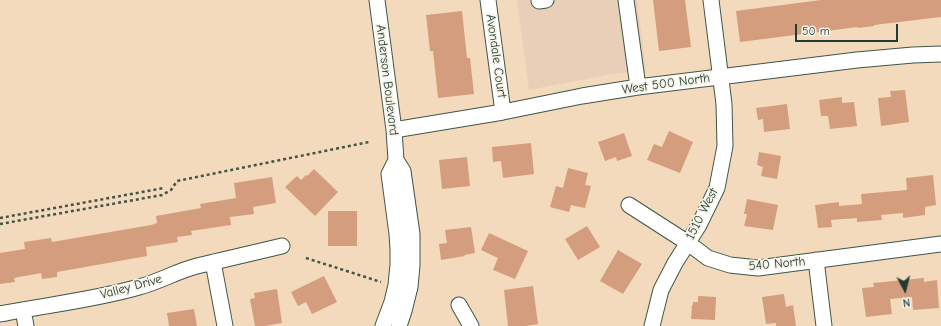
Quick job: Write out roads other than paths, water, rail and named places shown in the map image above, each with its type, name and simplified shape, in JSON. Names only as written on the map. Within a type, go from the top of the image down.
[{"type":"street","name":"Anderson Boulevard","points":[[377,0],[394,130],[396,160],[403,171],[412,234],[410,287],[399,326]]},
{"type":"street","name":"Avondale Court","points":[[488,0],[503,112]]},
{"type":"street","points":[[626,0],[638,87]]},
{"type":"street","name":"1510 West","points":[[652,326],[661,290],[675,263],[699,225],[717,188],[725,146],[724,104],[711,0]]},
{"type":"street","name":"West 500 North","points":[[394,130],[638,87],[857,60],[941,54]]},
{"type":"street","name":"Anderson Boulevard","points":[[382,326],[392,302],[396,285],[398,265],[398,242],[389,174],[396,160]]},
{"type":"street","name":"540 North","points":[[629,205],[688,243],[708,258],[730,265],[758,268],[941,244]]},
{"type":"street","name":"Valley Drive","points":[[0,314],[138,288],[188,268],[282,246]]},
{"type":"street","points":[[816,260],[824,326]]},
{"type":"street","points":[[213,262],[225,326]]},
{"type":"street","points":[[458,305],[471,326]]},
{"type":"street","points":[[23,310],[26,326]]}]
